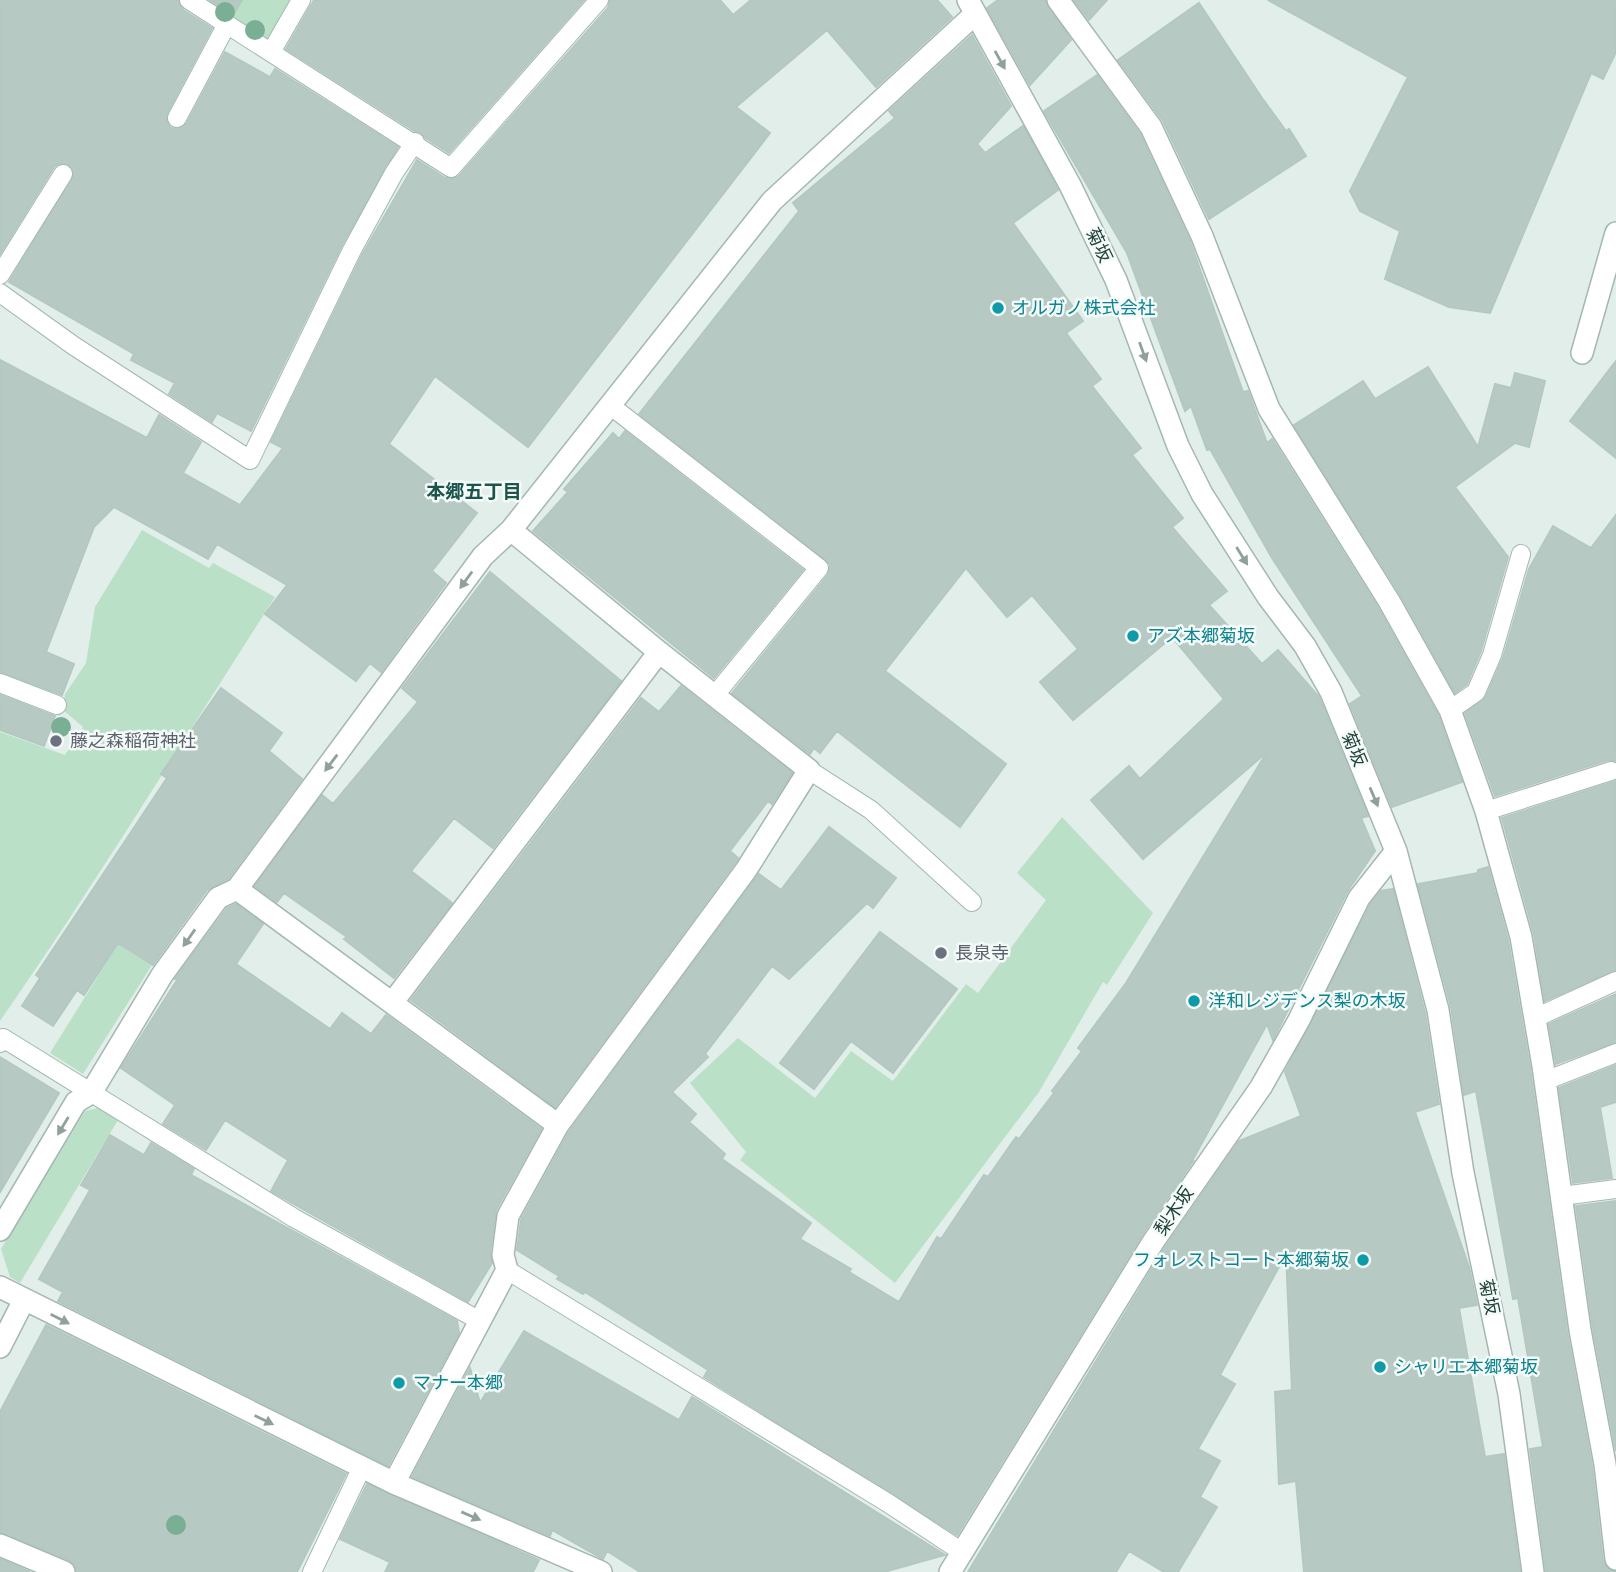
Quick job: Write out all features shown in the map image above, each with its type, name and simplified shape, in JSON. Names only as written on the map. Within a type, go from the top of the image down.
[{"type":"street","points":[[1058,0],[1151,127],[1202,236],[1269,409],[1389,601],[1450,710],[1486,811],[1521,937],[1545,1081],[1580,1330],[1605,1464],[1616,1559]]},
{"type":"street","points":[[0,1230],[76,1102],[92,1093],[162,975],[218,898],[237,889],[483,556],[511,530],[772,201],[971,7]]},
{"type":"street","name":"菊坂","points":[[971,7],[1070,185],[1116,280],[1178,446],[1202,494],[1268,597],[1305,646],[1331,692],[1396,851],[1438,1010],[1463,1173],[1509,1394],[1533,1572]]},
{"type":"street","points":[[1582,353],[1616,233]]},
{"type":"street","points":[[394,1483],[507,1270],[503,1255],[508,1216],[558,1125],[746,870],[809,770],[659,652],[511,530]]},
{"type":"street","points":[[391,1003],[659,652]]},
{"type":"street","name":"梨木坂","points":[[950,1572],[1153,1242],[1261,1087],[1299,1020],[1359,898],[1396,851]]},
{"type":"street","points":[[237,889],[558,1125]]},
{"type":"street","points":[[0,1287],[394,1483],[601,1572]]},
{"type":"street","points":[[0,1347],[24,1300]]},
{"type":"street","points":[[0,1545],[64,1572]]},
{"type":"lane","points":[[189,0],[415,142],[451,168],[599,0]]},
{"type":"lane","points":[[271,52],[301,0]]},
{"type":"lane","points":[[177,118],[227,24]]},
{"type":"lane","points":[[0,293],[74,346],[250,460],[352,250],[394,173],[415,142]]},
{"type":"lane","points":[[0,275],[63,174]]},
{"type":"lane","points":[[611,406],[819,568],[715,695]]},
{"type":"lane","points":[[1450,710],[1476,692],[1492,655],[1521,554]]},
{"type":"lane","points":[[0,683],[57,705]]},
{"type":"lane","points":[[809,770],[871,810],[972,902]]},
{"type":"lane","points":[[1486,811],[1611,771]]},
{"type":"lane","points":[[1535,1018],[1616,981]]},
{"type":"lane","points":[[0,1043],[3,1038],[294,1217],[480,1321]]},
{"type":"lane","points":[[1545,1081],[1616,1053]]},
{"type":"lane","points":[[1562,1196],[1616,1189]]},
{"type":"lane","points":[[507,1270],[888,1503],[962,1552]]},
{"type":"lane","points":[[312,1572],[362,1467]]},
{"type":"green space","points":[[194,0],[291,0],[266,42]]},
{"type":"green space","points":[[142,530],[209,568],[213,563],[275,597],[105,864],[0,1021],[0,732],[65,755],[83,727],[63,710],[65,694],[86,663],[95,607]]},
{"type":"green space","points":[[1062,817],[1153,913],[1107,985],[1103,982],[1039,1092],[895,1283],[740,1160],[746,1152],[690,1083],[738,1038],[815,1098],[851,1051],[893,1081],[966,984],[978,993],[1046,900],[1017,873]]},
{"type":"green space","points":[[118,944],[152,965],[83,1074],[50,1053]]},
{"type":"green space","points":[[98,1108],[118,1120],[20,1283],[10,1277],[1,1249],[85,1111]]},
{"type":"building","points":[[0,0],[178,0],[183,10],[212,28],[167,113],[166,119],[171,128],[178,129],[187,123],[225,52],[270,77],[275,69],[398,147],[342,245],[251,431],[217,413],[212,422],[169,394],[175,383],[131,360],[134,354],[9,282],[74,174],[68,164],[54,167],[0,254]]},
{"type":"building","points":[[210,0],[242,0],[233,15]]},
{"type":"building","points":[[314,0],[584,0],[449,153],[286,49]]},
{"type":"building","points":[[610,0],[720,0],[733,15],[751,0],[937,0],[952,17],[876,87],[827,30],[736,107],[770,133],[528,447],[435,376],[389,444],[477,513],[432,571],[446,583],[381,672],[370,663],[356,681],[265,614],[287,585],[217,544],[208,559],[114,507],[94,527],[46,652],[74,664],[62,695],[0,672],[0,360],[147,438],[159,415],[201,442],[183,473],[240,505],[283,448],[271,442],[362,255],[417,160],[445,178],[459,176],[608,8]]},
{"type":"building","points":[[998,0],[1045,0],[1071,40],[1030,85],[987,8]]},
{"type":"building","points":[[1074,0],[1107,0],[1089,20]]},
{"type":"building","points":[[1268,0],[1616,0],[1616,52],[1603,79],[1591,73],[1490,313],[1449,307],[1385,279],[1400,231],[1360,211],[1350,191],[1408,77]]},
{"type":"building","points":[[1199,3],[1262,98],[1286,131],[1289,129],[1306,156],[1209,219],[1163,121],[1118,60]]},
{"type":"building","points":[[972,35],[1011,106],[977,144],[985,153],[1023,126],[1058,190],[1013,223],[1083,321],[1066,333],[1101,379],[1092,386],[1141,448],[1132,455],[1183,518],[1172,527],[1227,591],[1209,605],[1262,664],[1278,650],[1319,697],[1368,816],[1361,818],[1375,851],[1347,892],[1273,1040],[1267,1024],[1192,1161],[1194,1160],[1142,1235],[957,1535],[704,1377],[708,1370],[585,1292],[583,1294],[557,1279],[559,1276],[517,1250],[521,1220],[569,1132],[759,874],[781,890],[829,827],[896,878],[873,908],[867,903],[789,979],[772,966],[705,1054],[708,1057],[672,1092],[696,1114],[689,1122],[725,1154],[722,1159],[811,1223],[800,1239],[899,1302],[937,1237],[941,1239],[984,1175],[988,1177],[1016,1137],[1019,1139],[1054,1093],[1052,1091],[1082,1051],[1078,1048],[1126,983],[1267,752],[1143,859],[1091,800],[1129,766],[1140,779],[1224,699],[1172,637],[1073,720],[1040,682],[1078,649],[1032,595],[1007,617],[966,568],[885,671],[1006,764],[960,827],[837,731],[820,753],[814,748],[810,754],[732,693],[828,575],[830,564],[639,414],[799,211],[793,203],[895,118],[889,111]]},
{"type":"building","points":[[1097,75],[1140,134],[1190,241],[1243,392],[1248,391],[1267,443],[1272,439],[1378,608],[1438,715],[1462,782],[1392,807],[1350,704],[1362,696],[1272,558],[1210,449],[1207,450],[1191,406],[1185,411],[1127,253],[1044,111]]},
{"type":"building","points":[[1616,361],[1616,458],[1570,421]]},
{"type":"building","points":[[1428,367],[1478,447],[1495,384],[1511,388],[1515,373],[1545,381],[1529,447],[1515,443],[1455,487],[1508,557],[1481,651],[1467,684],[1455,693],[1400,594],[1294,425],[1363,381],[1375,399]]},
{"type":"building","points":[[625,431],[803,570],[714,678],[533,531],[568,492],[564,489],[613,433],[619,439]]},
{"type":"building","points":[[1616,515],[1616,761],[1608,760],[1495,796],[1465,713],[1486,697],[1503,658],[1529,569],[1553,526],[1591,548]]},
{"type":"building","points":[[490,572],[621,681],[493,848],[454,818],[411,871],[452,903],[394,978],[344,939],[347,937],[284,893],[277,902],[255,886],[322,795],[333,804],[418,702],[402,688]]},
{"type":"building","points":[[681,686],[792,773],[772,804],[768,801],[730,851],[738,858],[735,863],[555,1107],[411,1000],[641,698],[659,712]]},
{"type":"building","points":[[221,688],[282,733],[269,751],[302,779],[228,879],[207,890],[153,965],[118,943],[84,995],[77,990],[53,1026],[22,1006],[40,978],[36,975],[167,778],[161,774]]},
{"type":"building","points":[[0,695],[55,716],[44,746],[0,730]]},
{"type":"building","points":[[1616,781],[1616,970],[1545,1001],[1534,934],[1502,818]]},
{"type":"building","points":[[1488,867],[1508,940],[1530,1068],[1567,1332],[1592,1466],[1603,1561],[1606,1567],[1616,1572],[1546,1572],[1530,1449],[1543,1447],[1518,1298],[1513,1299],[1476,1091],[1464,1095],[1451,1007],[1418,884],[1478,873],[1478,870]]},
{"type":"building","points":[[1393,889],[1425,1013],[1439,1104],[1415,1112],[1469,1267],[1477,1305],[1459,1308],[1485,1457],[1504,1454],[1520,1572],[1304,1572],[1296,1481],[1279,1484],[1275,1392],[1292,1390],[1286,1254],[1220,1375],[1235,1384],[1198,1449],[1220,1461],[1200,1497],[1217,1507],[1178,1572],[1164,1572],[1129,1551],[1116,1572],[968,1572],[1164,1249],[1239,1141],[1301,1116],[1285,1072],[1370,905],[1381,891]]},
{"type":"building","points":[[236,904],[263,924],[236,964],[330,1029],[342,1013],[371,1034],[386,1015],[541,1129],[496,1210],[490,1253],[492,1263],[468,1302],[271,1191],[288,1160],[225,1120],[206,1150],[163,1124],[175,1105],[121,1068],[177,980],[175,979],[227,908]]},
{"type":"building","points":[[880,932],[957,989],[893,1073],[851,1041],[814,1089],[780,1063]]},
{"type":"building","points":[[1616,994],[1616,1042],[1556,1064],[1549,1024]]},
{"type":"building","points":[[0,1057],[59,1093],[0,1192]]},
{"type":"building","points":[[1616,1065],[1616,1102],[1600,1107],[1612,1178],[1573,1183],[1559,1088]]},
{"type":"building","points":[[110,1135],[144,1155],[151,1143],[194,1169],[191,1175],[457,1321],[459,1333],[388,1466],[58,1301],[63,1292],[39,1279],[90,1190],[81,1185]]},
{"type":"building","points":[[1615,1201],[1616,1451],[1593,1328],[1576,1206]]},
{"type":"building","points":[[46,1325],[346,1474],[297,1572],[77,1572],[69,1560],[0,1532],[0,1412]]},
{"type":"building","points":[[524,1331],[679,1420],[692,1397],[945,1555],[884,1572],[640,1572],[607,1551],[603,1559],[552,1530],[550,1536],[412,1477],[470,1368],[480,1403]]},
{"type":"building","points":[[367,1484],[539,1560],[533,1572],[385,1572],[390,1562],[340,1539]]},
{"type":"building","points":[[0,1559],[30,1572],[0,1572]]},
{"type":"place","name":"オルガノ株式会社","points":[[998,308]]},
{"type":"place","name":"アズ本郷菊坂","points":[[1133,636]]},
{"type":"place","name":"藤之森稲荷神社","points":[[56,741]]},
{"type":"place","name":"長泉寺","points":[[941,953]]},
{"type":"place","name":"洋和レジデンス梨の木坂","points":[[1194,1001]]},
{"type":"place","name":"フォレストコート本郷菊坂","points":[[1363,1260]]},
{"type":"place","name":"シャリエ本郷菊坂","points":[[1380,1367]]},
{"type":"place","name":"マナー本郷","points":[[399,1383]]},
{"type":"district","name":"本郷五丁目","points":[[474,492]]}]
